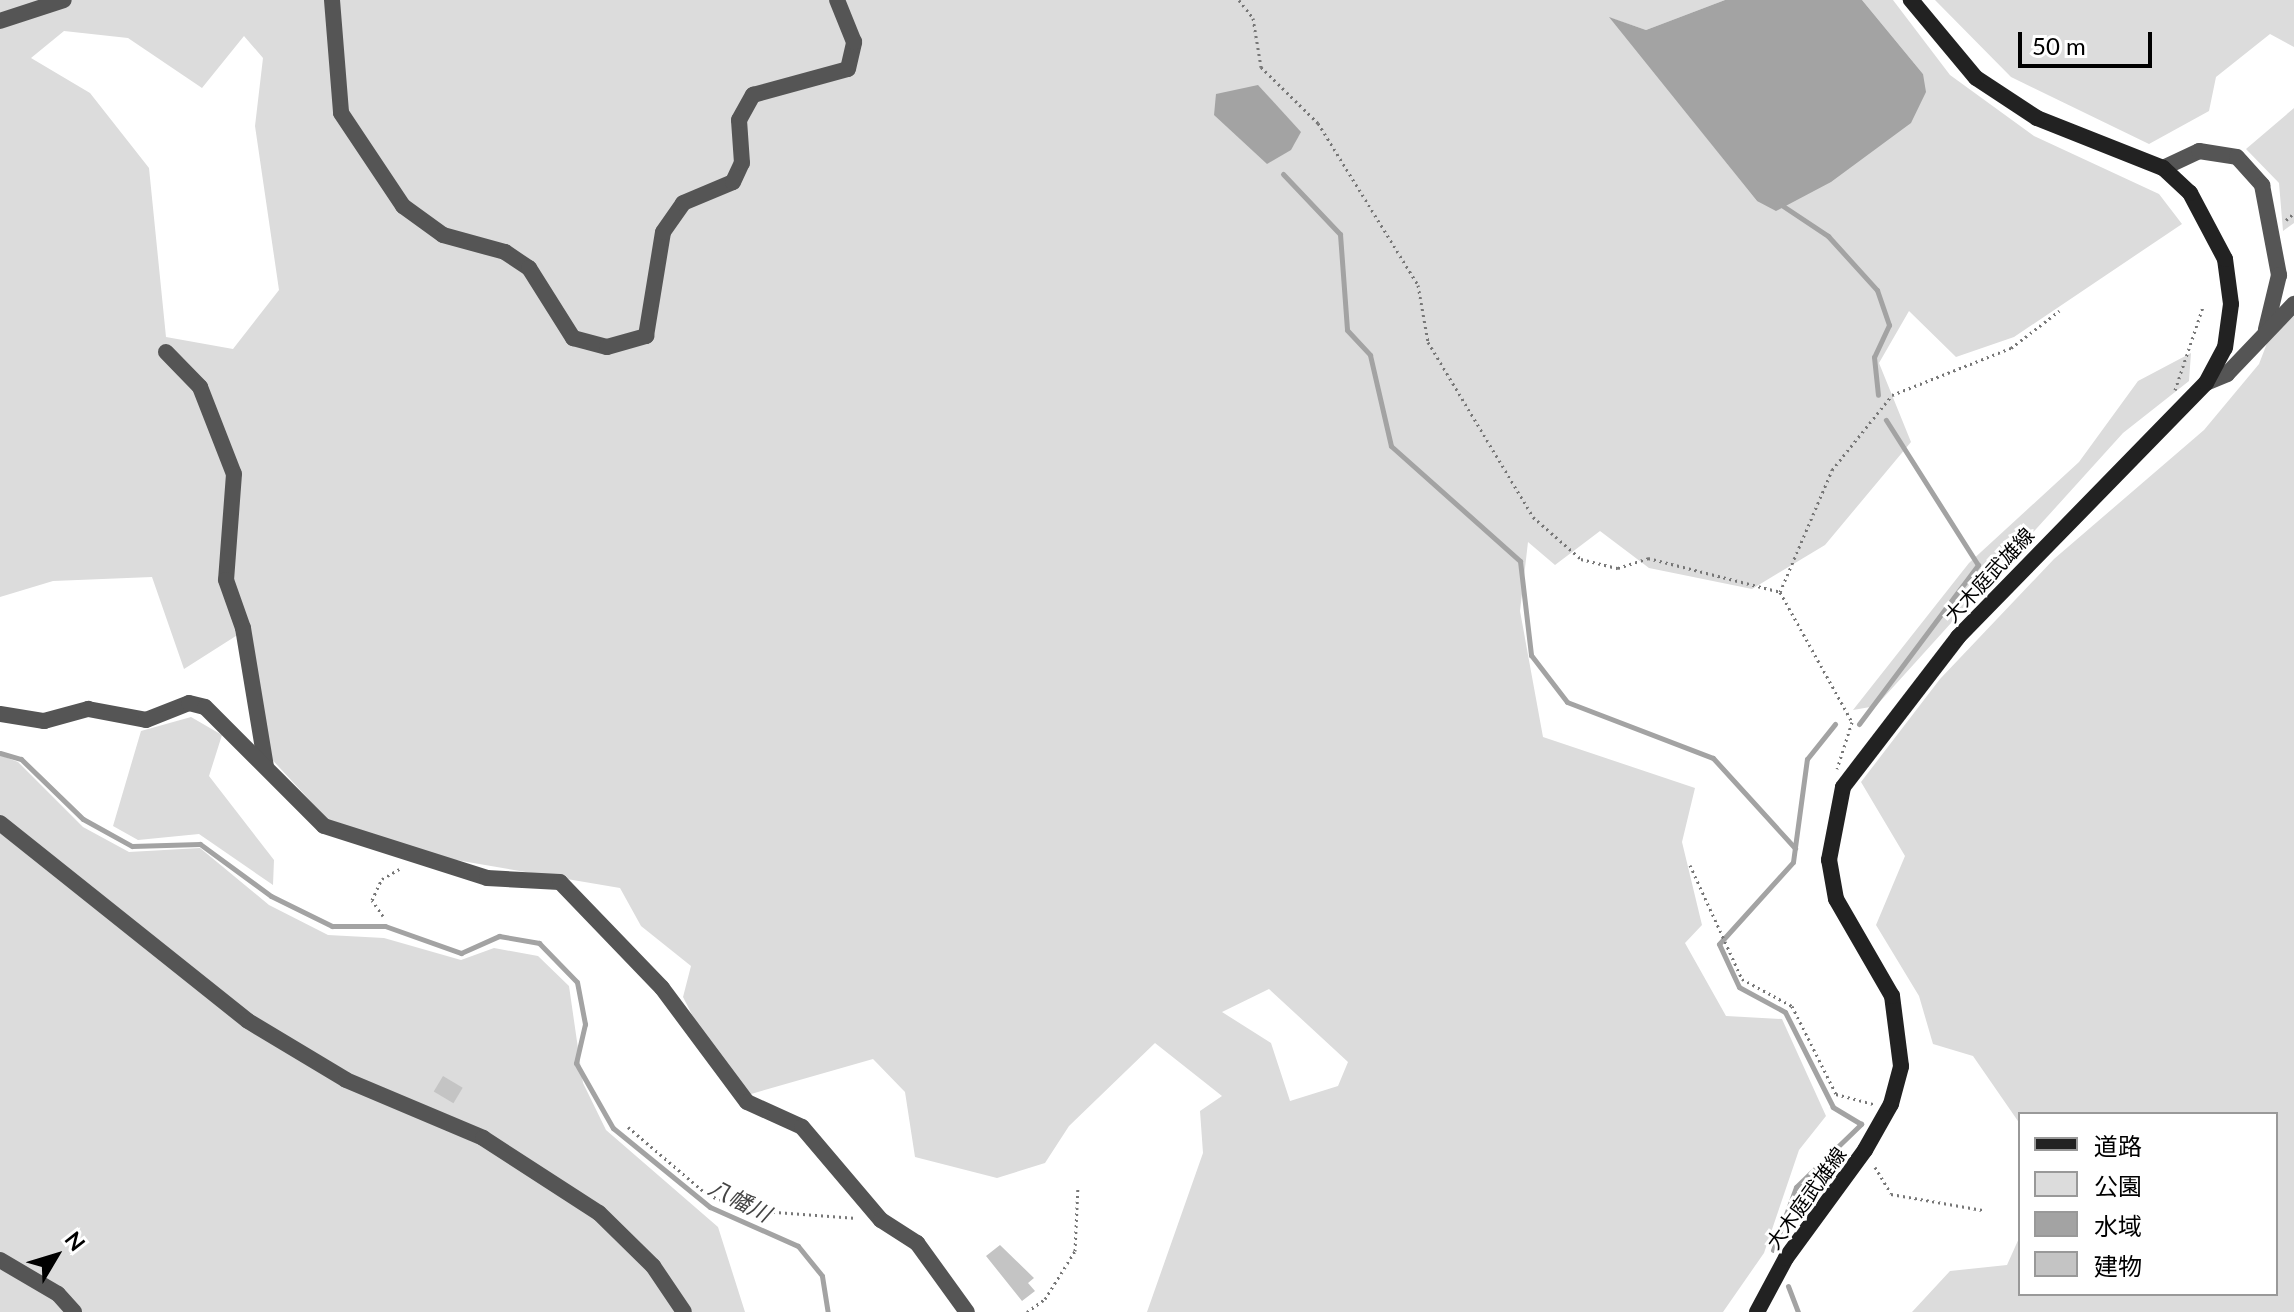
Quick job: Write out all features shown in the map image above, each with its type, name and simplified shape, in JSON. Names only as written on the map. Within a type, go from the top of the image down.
[{"type":"main road","name":"大木庭武雄線","points":[[1757,1312],[1786,1258],[1865,1150],[1891,1104],[1901,1030],[1892,996],[1836,899],[1829,860],[1843,787],[1958,637],[2108,476],[2180,414],[2206,383],[2225,348],[2231,304],[2225,259],[2210,220],[2163,168],[2037,118],[1976,78],[1911,0]]},
{"type":"street","points":[[0,21],[64,0]]},
{"type":"street","points":[[332,0],[341,113],[403,206],[443,235],[505,252],[529,268],[573,338],[607,347],[646,336],[663,232],[683,203],[733,182],[742,163],[739,120],[753,95],[848,69],[854,42],[837,0]]},
{"type":"street","points":[[2163,168],[2199,151],[2237,157],[2262,185],[2279,275],[2266,329]]},
{"type":"street","points":[[2206,383],[2227,374],[2266,329],[2294,304]]},
{"type":"street","points":[[166,352],[200,387],[234,474],[226,580],[243,628],[266,767]]},
{"type":"street","points":[[0,714],[44,721],[88,709],[146,720],[189,703],[205,707],[324,826],[417,860],[487,878],[560,882],[662,988],[747,1102],[802,1127],[881,1220],[917,1243],[967,1312]]},
{"type":"street","points":[[0,823],[248,1021],[346,1080],[483,1138],[599,1213],[653,1266],[684,1312]]},
{"type":"street","points":[[0,1260],[58,1294],[74,1312]]},
{"type":"path","points":[[1239,0],[1253,18],[1261,67],[1318,123],[1418,285],[1428,342],[1533,517],[1581,559],[1618,568],[1648,558],[1780,592],[1852,722],[1834,763],[1843,787]]},
{"type":"path","points":[[2180,414],[2169,409],[2203,307]]},
{"type":"path","points":[[1780,592],[1832,470],[1892,395],[2011,348],[2059,311]]},
{"type":"path","points":[[383,916],[372,900],[382,879],[417,860]]},
{"type":"path","points":[[1690,865],[1742,979],[1792,1006],[1836,1094],[1855,1104],[1891,1104]]},
{"type":"path","points":[[628,1127],[708,1195],[749,1210],[881,1220]]},
{"type":"path","points":[[1865,1150],[1891,1194],[1983,1210]]},
{"type":"path","points":[[1027,1312],[1045,1299],[1075,1251],[1078,1186]]},
{"type":"green space","points":[[0,0],[1725,0],[1646,30],[1611,18],[1757,201],[1923,74],[1862,0],[1893,0],[1950,75],[2034,136],[2159,194],[2182,224],[2014,337],[1956,357],[1909,311],[1879,363],[1911,442],[1825,545],[1752,589],[1649,568],[1600,531],[1555,565],[1528,542],[1520,611],[1543,737],[1695,788],[1682,842],[1702,925],[1685,943],[1726,1016],[1782,1019],[1826,1116],[1799,1150],[1764,1253],[1723,1312],[1147,1312],[1203,1153],[1200,1111],[1222,1096],[1155,1043],[1069,1126],[1045,1163],[997,1178],[915,1157],[905,1092],[873,1059],[751,1094],[706,1042],[683,997],[691,966],[641,926],[620,888],[409,852],[328,820],[266,753],[250,627],[184,669],[152,577],[53,581],[0,597]],"holes":[[[64,31],[128,38],[202,88],[244,36],[263,58],[255,126],[279,290],[233,349],[166,337],[149,168],[90,93],[31,58]],[[1269,989],[1348,1062],[1338,1086],[1290,1101],[1271,1043],[1222,1012]]]},
{"type":"green space","points":[[1935,0],[2294,0],[2294,47],[2270,34],[2216,77],[2209,111],[2149,144],[2011,77]]},
{"type":"green space","points":[[2294,108],[2294,223],[2283,231],[2279,183],[2246,149]]},
{"type":"green space","points":[[2294,316],[2294,1312],[1912,1312],[1950,1271],[2007,1265],[2018,1240],[2018,1296],[2278,1296],[2278,1112],[2018,1112],[2018,1121],[1973,1056],[1933,1044],[1919,996],[1876,925],[1905,856],[1861,782],[1940,679],[2054,559],[2204,430],[2259,364],[2269,338]]},
{"type":"green space","points":[[2191,353],[2189,381],[2123,433],[1876,706],[1853,710],[1969,563],[2079,462],[2138,381]]},
{"type":"green space","points":[[191,717],[222,735],[209,776],[274,860],[273,885],[199,834],[138,840],[113,826],[141,731]]},
{"type":"green space","points":[[0,755],[18,762],[83,827],[129,852],[200,848],[269,905],[328,935],[384,938],[461,960],[494,948],[538,956],[569,986],[583,1083],[606,1130],[718,1227],[745,1312],[0,1312]]},
{"type":"water","points":[[1725,0],[1862,0],[1923,74],[1926,92],[1911,123],[1831,182],[1776,211],[1757,201],[1609,17],[1646,30]]},
{"type":"water","points":[[1258,85],[1301,132],[1291,150],[1267,164],[1214,115],[1216,94]]},
{"type":"building","points":[[443,1076],[463,1088],[453,1103],[434,1091]]},
{"type":"building","points":[[1000,1245],[1034,1278],[1028,1283],[1035,1291],[1022,1301],[986,1256]]},
{"type":"waterway","points":[[1283,174],[1340,234],[1347,330],[1370,355],[1391,446],[1520,561],[1531,655],[1567,702],[1713,758],[1795,848]]},
{"type":"waterway","points":[[1780,204],[1828,236],[1877,290],[1889,325],[1874,357],[1878,395]]},
{"type":"waterway","points":[[1859,724],[1978,565],[1886,420]]},
{"type":"waterway","points":[[1773,1250],[1796,1187],[1861,1124],[1833,1107],[1785,1012],[1739,987],[1719,944],[1793,862],[1807,759],[1835,724]]},
{"type":"waterway","name":"八幡川","points":[[0,753],[21,759],[83,819],[132,846],[200,844],[271,896],[332,926],[385,926],[461,953],[499,936],[539,943],[577,982],[585,1024],[576,1063],[613,1128],[710,1207],[798,1246],[822,1276],[828,1312]]},
{"type":"waterway","points":[[1788,1286],[1798,1312]]}]
